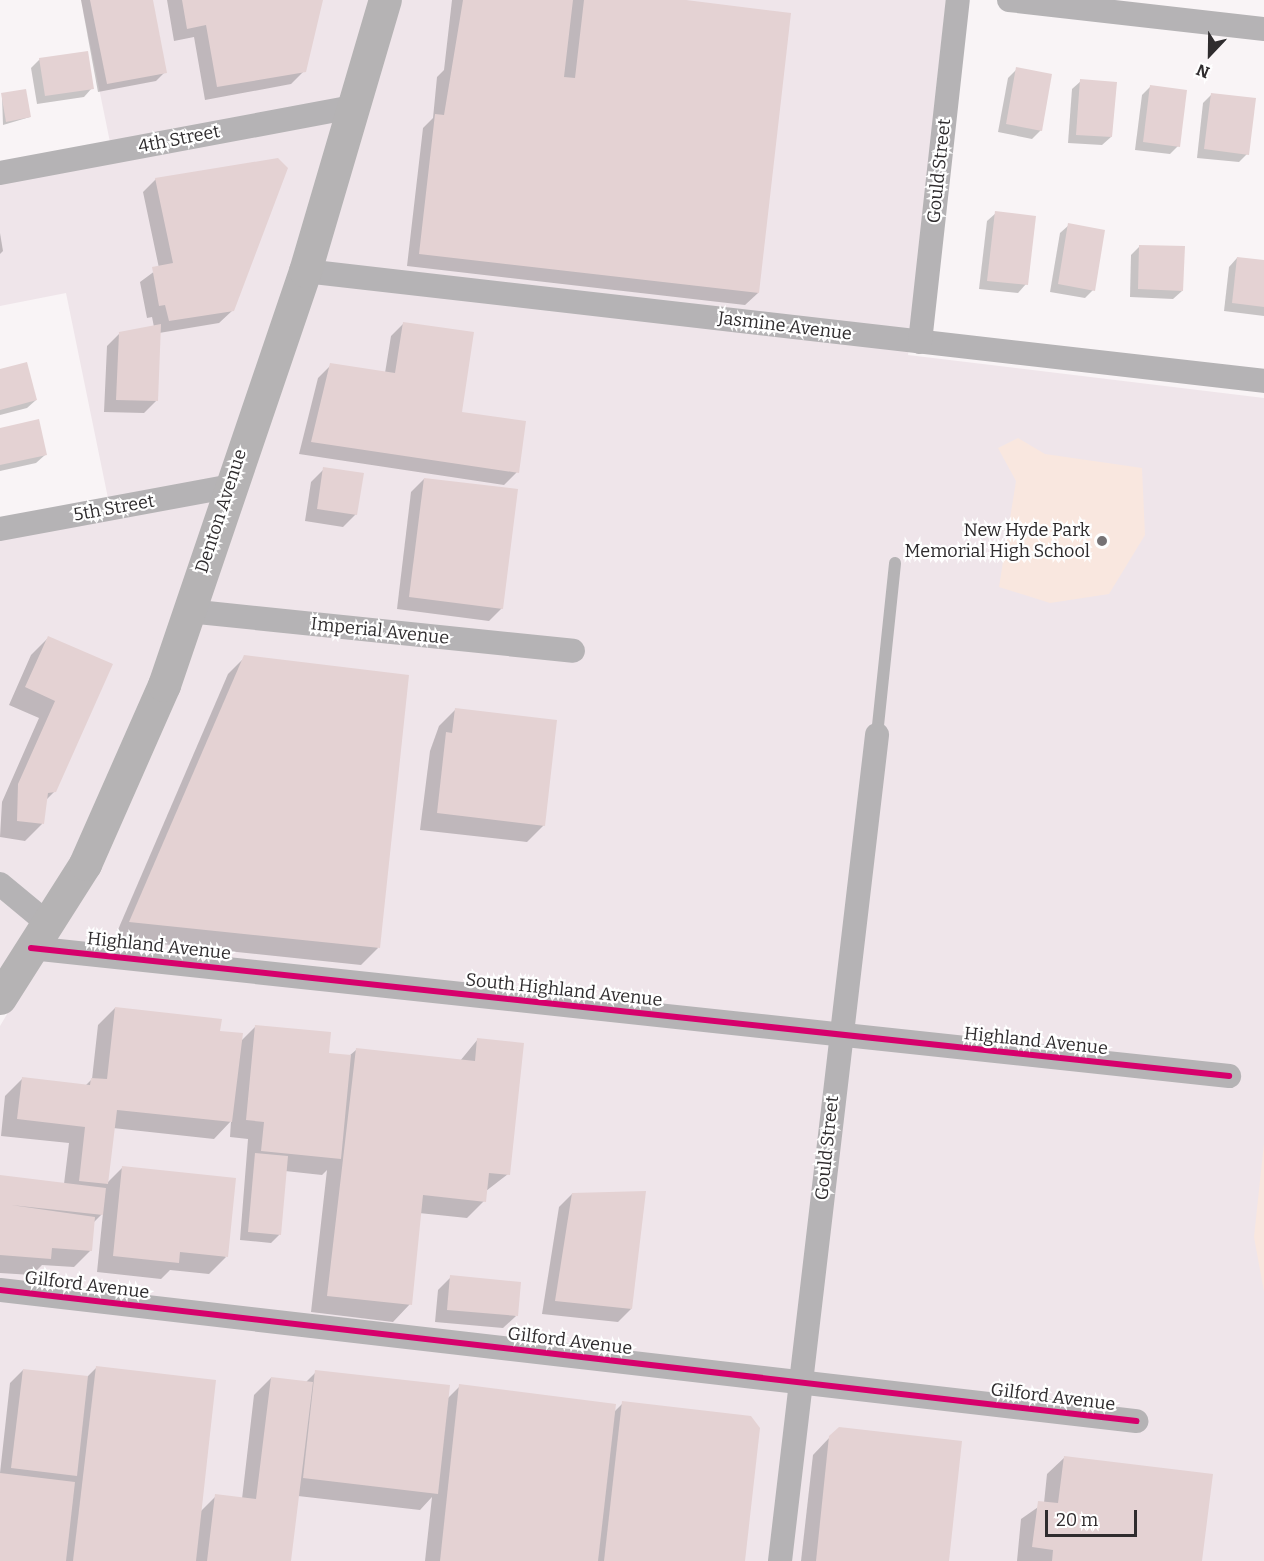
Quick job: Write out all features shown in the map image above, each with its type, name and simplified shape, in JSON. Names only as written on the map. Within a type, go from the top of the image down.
[{"type":"main road","name":"Denton Avenue","points":[[0,998],[85,864],[118,799],[188,611],[227,487],[305,271],[358,106],[386,0]]},
{"type":"street","name":"Gould Street","points":[[920,342],[958,0]]},
{"type":"street","points":[[1009,0],[1264,29]]},
{"type":"street","name":"4th Street","points":[[0,172],[358,106]]},
{"type":"street","name":"Jasmine Avenue","points":[[305,271],[1264,381]]},
{"type":"street","name":"5th Street","points":[[0,529],[227,487]]},
{"type":"street","name":"Imperial Avenue","points":[[188,611],[573,651]]},
{"type":"street","name":"Gould Street","points":[[780,1561],[877,735]]},
{"type":"street","points":[[0,884],[38,935]]},
{"type":"street","name":"Highland Avenue","points":[[38,935],[284,975]]},
{"type":"street","name":"South Highland Avenue","points":[[284,975],[840,1035]]},
{"type":"street","name":"Highland Avenue","points":[[840,1035],[1229,1076]]},
{"type":"street","name":"Gilford Avenue","points":[[0,1290],[1136,1421]]},
{"type":"lane","points":[[877,735],[895,563]]},
{"type":"shaded area","points":[[81,0],[946,0],[908,355],[1264,398],[1264,1561],[0,1561],[0,1026],[121,822],[0,998],[0,529],[110,508],[66,293],[0,306],[0,173],[112,152]]},
{"type":"shaded area","points":[[1018,438],[1045,454],[1142,468],[1145,535],[1109,594],[1050,603],[999,587],[1016,481],[998,448]]},
{"type":"shaded area","points":[[1264,1143],[1264,1292],[1254,1237]]},
{"type":"building","points":[[90,0],[153,0],[167,73],[107,84]]},
{"type":"building","points":[[182,0],[323,0],[306,72],[217,87],[206,25],[187,29]]},
{"type":"building","points":[[463,0],[573,0],[564,77],[575,78],[584,0],[686,0],[791,13],[759,293],[419,254],[435,114],[444,115]]},
{"type":"building","points":[[88,51],[94,89],[45,96],[39,58]]},
{"type":"building","points":[[1016,67],[1052,74],[1042,131],[1006,124]]},
{"type":"building","points":[[1080,79],[1117,82],[1112,137],[1076,135]]},
{"type":"building","points":[[1150,85],[1187,90],[1180,147],[1143,142]]},
{"type":"building","points":[[26,89],[31,117],[6,122],[1,93]]},
{"type":"building","points":[[1211,93],[1256,98],[1249,155],[1204,149]]},
{"type":"building","points":[[278,158],[288,168],[234,311],[169,321],[165,305],[159,306],[152,267],[173,263],[155,178]]},
{"type":"building","points":[[995,211],[1036,216],[1028,285],[987,281]]},
{"type":"building","points":[[1068,223],[1105,230],[1095,291],[1058,284]]},
{"type":"building","points":[[1139,245],[1185,246],[1183,291],[1138,289]]},
{"type":"building","points":[[1237,257],[1264,260],[1264,307],[1232,303]]},
{"type":"building","points":[[403,322],[474,332],[462,412],[526,421],[519,473],[311,442],[330,363],[395,373]]},
{"type":"building","points":[[161,324],[158,401],[116,400],[119,332]]},
{"type":"building","points":[[27,362],[37,400],[0,410],[0,369]]},
{"type":"building","points":[[39,419],[47,455],[0,465],[0,428]]},
{"type":"building","points":[[323,467],[364,473],[357,515],[317,509]]},
{"type":"building","points":[[424,478],[518,489],[503,609],[409,597]]},
{"type":"building","points":[[48,636],[113,664],[56,792],[48,793],[44,824],[17,821],[18,784],[55,701],[25,687]]},
{"type":"building","points":[[244,655],[409,675],[380,948],[129,922]]},
{"type":"building","points":[[455,708],[557,720],[545,826],[437,813],[446,732],[452,733]]},
{"type":"building","points":[[115,1007],[222,1019],[220,1031],[243,1033],[232,1122],[117,1110],[108,1184],[79,1181],[85,1127],[17,1119],[22,1077],[90,1085],[91,1078],[107,1079]]},
{"type":"building","points":[[255,1025],[331,1032],[329,1053],[351,1055],[341,1159],[261,1151],[264,1122],[246,1120]]},
{"type":"building","points":[[477,1038],[524,1043],[510,1175],[489,1173],[486,1202],[423,1195],[412,1305],[327,1296],[356,1048],[475,1061]]},
{"type":"building","points":[[255,1153],[288,1156],[281,1235],[248,1232]]},
{"type":"building","points":[[122,1166],[236,1178],[228,1257],[180,1252],[179,1263],[113,1256]]},
{"type":"building","points":[[0,1175],[106,1188],[103,1215],[11,1205],[95,1217],[92,1251],[52,1248],[51,1259],[0,1255]]},
{"type":"building","points":[[646,1191],[632,1309],[555,1301],[572,1193]]},
{"type":"building","points":[[450,1275],[521,1282],[518,1316],[447,1310]]},
{"type":"building","points":[[96,1366],[216,1380],[196,1561],[73,1561]]},
{"type":"building","points":[[23,1369],[88,1376],[77,1476],[11,1468]]},
{"type":"building","points":[[315,1370],[450,1385],[438,1494],[303,1478]]},
{"type":"building","points":[[271,1377],[313,1382],[291,1561],[207,1561],[215,1494],[256,1499]]},
{"type":"building","points":[[459,1384],[616,1404],[598,1561],[440,1561]]},
{"type":"building","points":[[622,1401],[751,1416],[760,1428],[745,1561],[604,1561]]},
{"type":"building","points":[[839,1427],[962,1441],[949,1561],[816,1561],[829,1436]]},
{"type":"building","points":[[1064,1456],[1213,1474],[1202,1561],[1052,1561],[1053,1550],[1032,1547],[1038,1501],[1058,1503]]},
{"type":"building","points":[[0,1473],[75,1482],[66,1561],[0,1561]]},
{"type":"cycle path","points":[[31,948],[1229,1076]]},
{"type":"cycle path","points":[[0,1290],[1136,1421]]},
{"type":"place","name":"New Hyde Park Memorial High School","points":[[1102,541]]}]
